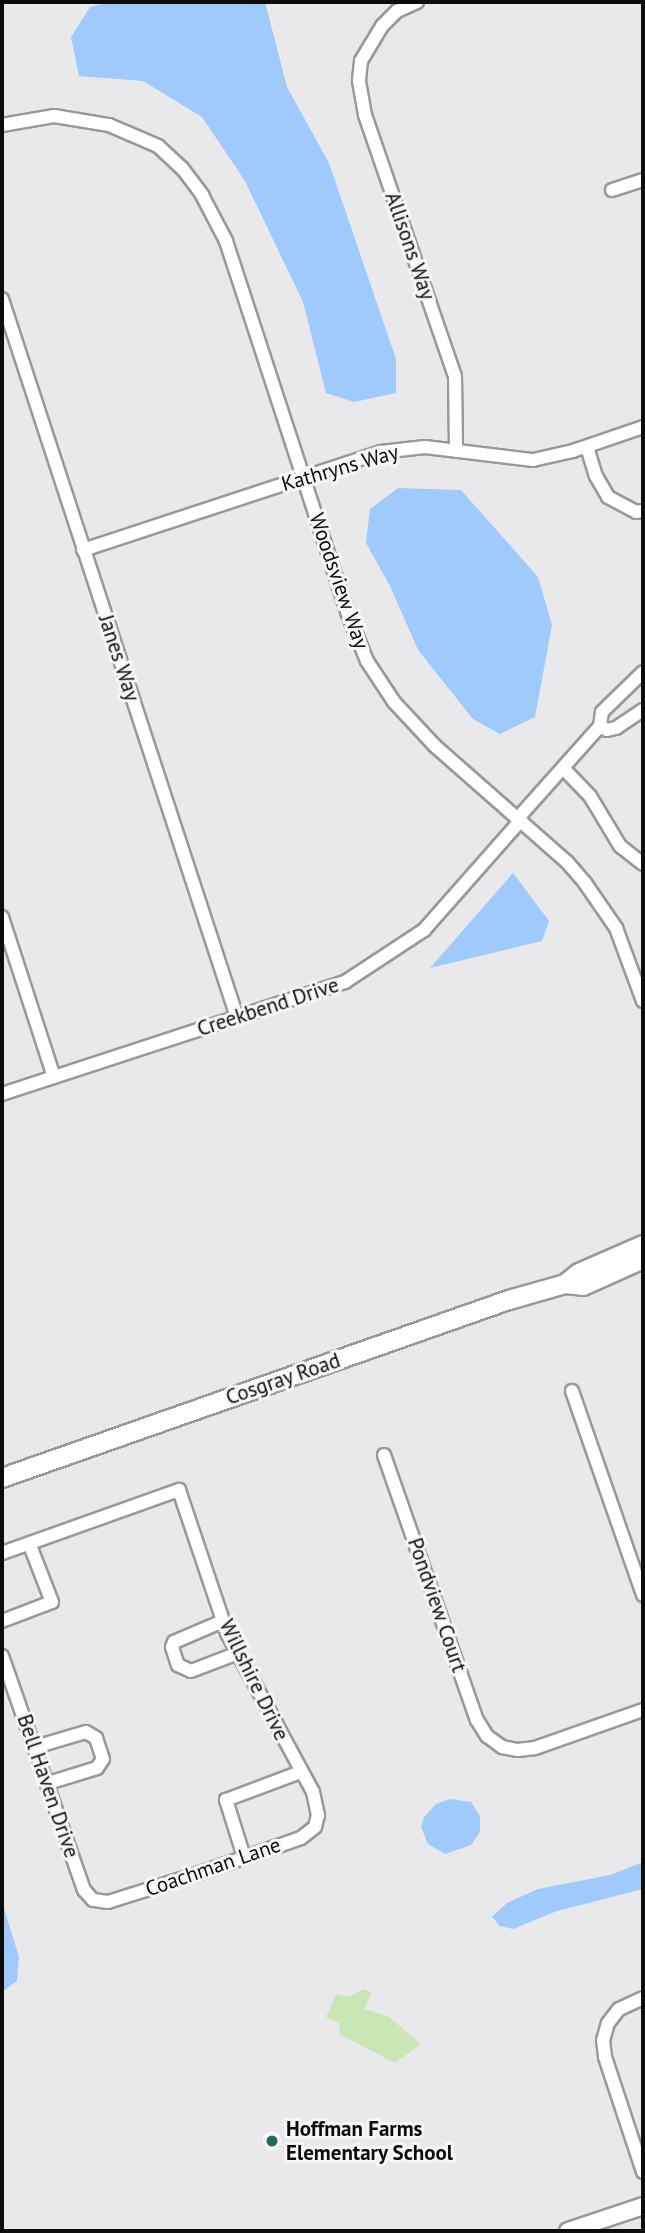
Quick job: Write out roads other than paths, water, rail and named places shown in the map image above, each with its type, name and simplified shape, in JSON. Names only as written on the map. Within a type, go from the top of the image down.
[{"type":"main road","name":"Cosgray Road","points":[[2,1478],[509,1300],[565,1284],[579,1273],[643,1245]]},
{"type":"main road","name":"Cosgray Road","points":[[565,1284],[583,1286],[643,1259]]},
{"type":"street","name":"Allisons Way","points":[[417,2],[397,10],[382,26],[361,61],[359,81],[365,115],[455,376],[456,451]]},
{"type":"street","name":"Woodsview Way","points":[[2,125],[54,116],[109,125],[158,146],[177,162],[202,195],[226,241],[348,614],[367,661],[394,702],[435,746],[567,862],[601,903],[616,928],[643,1001]]},
{"type":"street","points":[[612,190],[643,180]]},
{"type":"street","name":"Janes Way","points":[[2,299],[237,1017]]},
{"type":"street","name":"Kathryns Way","points":[[83,550],[380,452],[425,447],[533,460],[587,447],[643,427]]},
{"type":"street","points":[[587,447],[596,476],[608,497],[636,512],[643,511]]},
{"type":"street","name":"Creekbend Drive","points":[[2,1094],[345,982],[424,930],[600,726],[602,712],[643,672]]},
{"type":"street","points":[[600,726],[607,730],[616,728],[643,710]]},
{"type":"street","points":[[563,768],[590,796],[620,846],[643,864]]},
{"type":"street","points":[[2,917],[54,1077]]},
{"type":"street","points":[[572,1391],[643,1595]]},
{"type":"street","name":"Pondview Court","points":[[384,1455],[477,1720],[487,1736],[502,1747],[518,1750],[535,1748],[643,1710]]},
{"type":"street","name":"Willshire Drive","points":[[29,1543],[178,1490],[223,1621],[313,1792],[318,1807],[314,1827]]},
{"type":"street","points":[[2,1553],[29,1543],[52,1602],[2,1621]]},
{"type":"street","points":[[223,1621],[174,1642],[172,1647],[178,1665],[191,1671],[238,1653]]},
{"type":"street","name":"Bell Haven Drive","points":[[2,1656],[84,1890],[93,1900],[108,1902]]},
{"type":"street","points":[[35,1747],[86,1732],[96,1738],[103,1759],[97,1768],[48,1783]]},
{"type":"street","points":[[244,1857],[226,1800],[301,1772]]},
{"type":"street","name":"Coachman Lane","points":[[108,1902],[301,1838],[314,1827]]},
{"type":"street","points":[[643,1998],[619,2009],[608,2023],[603,2040],[605,2057],[643,2172]]},
{"type":"street","points":[[568,2231],[643,2206]]},
{"type":"water","points":[[109,2],[265,2],[287,87],[329,163],[396,359],[396,393],[354,402],[326,393],[303,302],[245,181],[202,117],[143,81],[79,76],[71,37],[90,7]]},
{"type":"water","points":[[398,488],[461,490],[538,577],[552,625],[535,717],[500,734],[473,719],[418,650],[390,586],[366,543],[370,509]]},
{"type":"water","points":[[513,873],[549,921],[542,941],[430,968]]},
{"type":"water","points":[[450,1799],[471,1802],[480,1816],[480,1832],[471,1845],[445,1854],[428,1844],[421,1827],[424,1817],[436,1804]]},
{"type":"water","points":[[643,1862],[643,1889],[557,1911],[513,1929],[500,1926],[492,1917],[507,1903],[538,1889],[610,1875]]},
{"type":"water","points":[[2,1902],[19,1957],[17,1981],[2,1992]]},
{"type":"place","name":"Hoffman Farms Elementary School","points":[[272,2141]]}]
